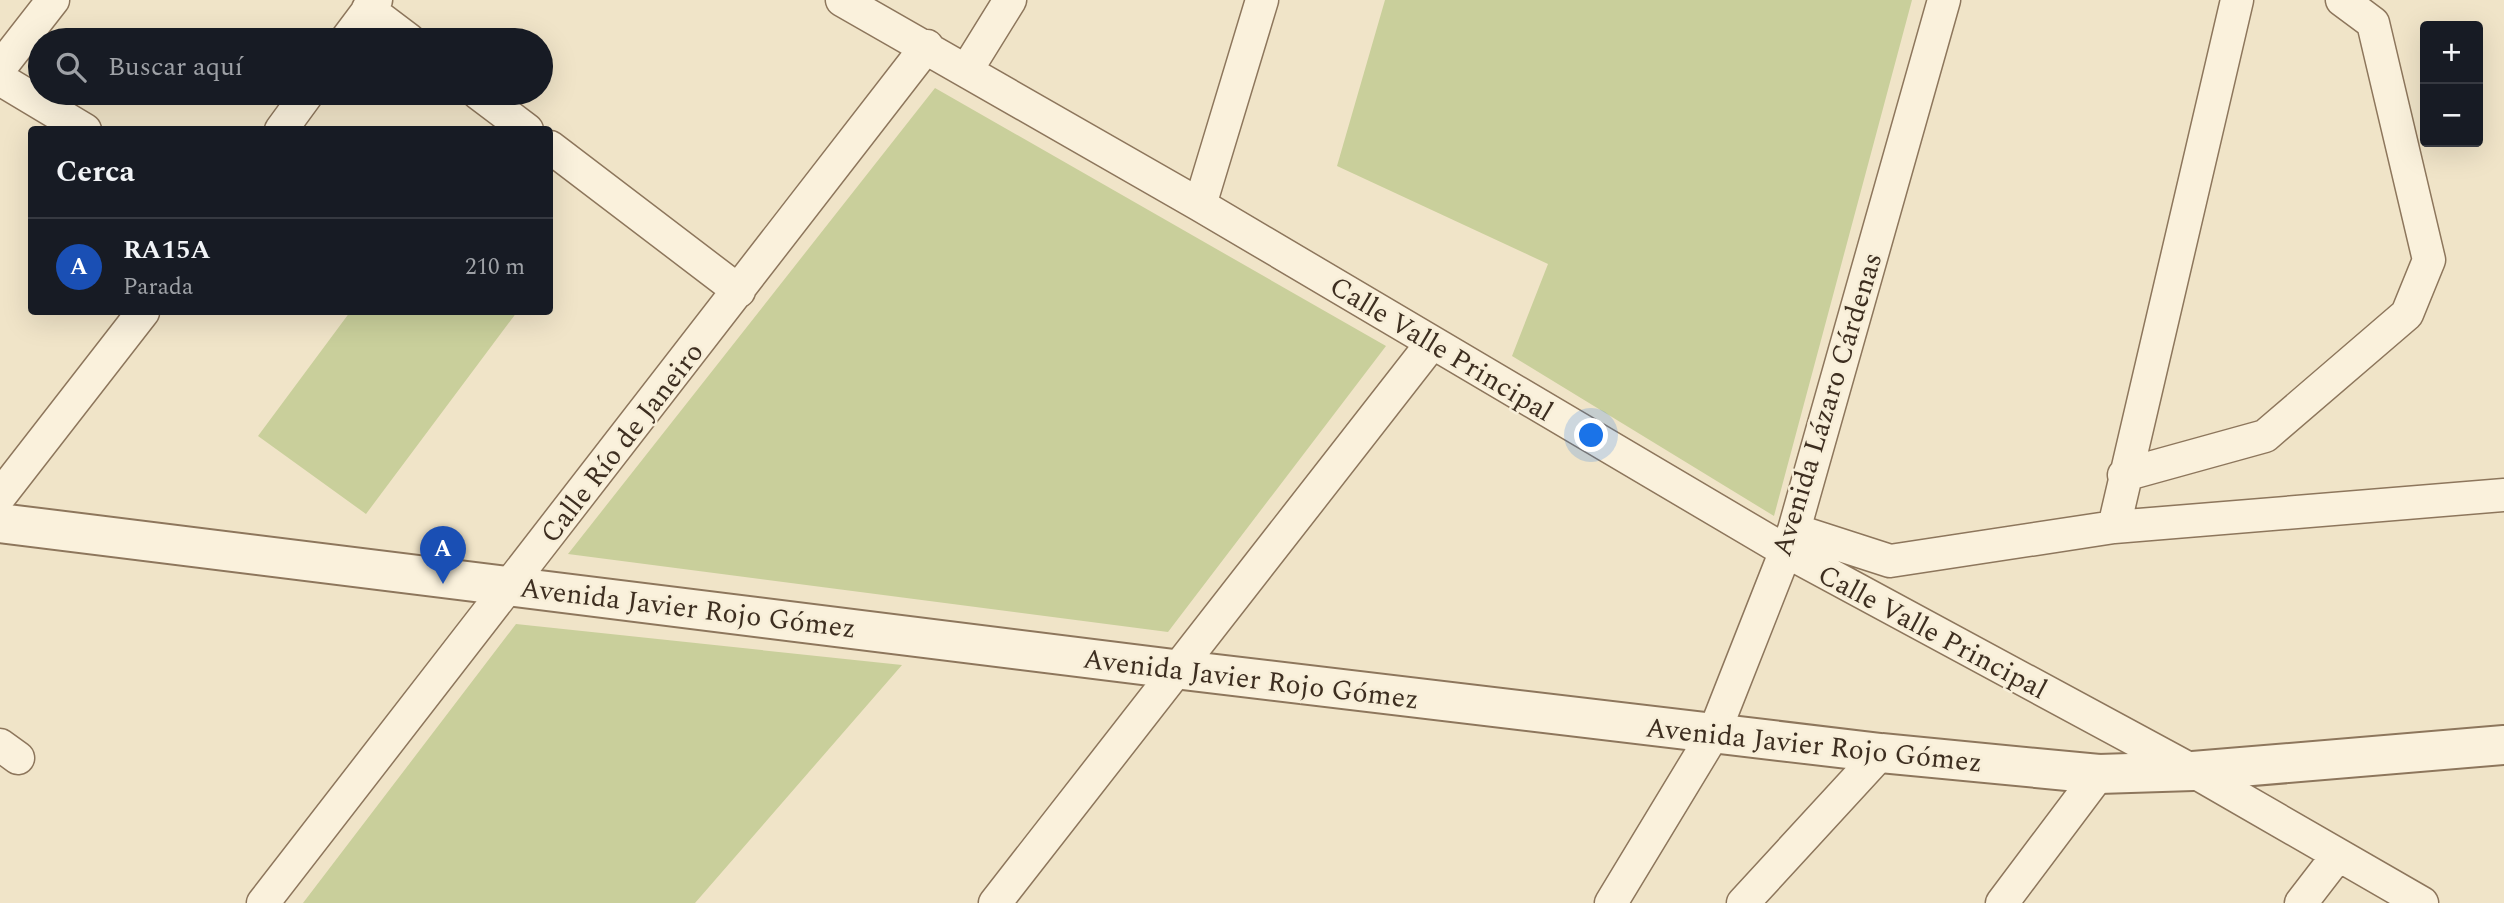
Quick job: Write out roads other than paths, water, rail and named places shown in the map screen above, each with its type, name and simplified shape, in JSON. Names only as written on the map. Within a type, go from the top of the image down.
[{"type":"street","points":[[31,28],[53,0]]},
{"type":"street","name":"Calle Valle Principal","points":[[842,0],[927,46],[1432,343],[1789,540],[2422,903]]},
{"type":"street","points":[[966,71],[1010,0]]},
{"type":"street","points":[[1200,205],[1262,0]]},
{"type":"street","name":"Avenida Lázaro Cárdenas","points":[[1611,903],[1714,733],[1789,540],[1944,0]]},
{"type":"street","points":[[2114,527],[2237,0]]},
{"type":"street","points":[[2124,475],[2265,436],[2407,314],[2429,260],[2373,23],[2342,0]]},
{"type":"street","points":[[355,28],[372,5],[396,28]]},
{"type":"street","points":[[0,68],[28,32]]},
{"type":"street","name":"Calle Río de Janeiro","points":[[263,903],[927,46]]},
{"type":"street","points":[[0,79],[28,96]]},
{"type":"street","points":[[43,105],[78,126]]},
{"type":"street","points":[[284,126],[299,105]]},
{"type":"street","points":[[494,105],[522,126]]},
{"type":"street","points":[[553,149],[739,290]]},
{"type":"street","points":[[0,496],[142,315]]},
{"type":"street","points":[[995,903],[1174,669],[1432,343]]},
{"type":"street","points":[[1789,540],[1890,561],[2114,527],[2504,495]]},
{"type":"street","name":"Avenida Javier Rojo Gómez","points":[[0,523],[511,584],[1174,669],[1881,753],[2099,774],[2193,771],[2504,745]]},
{"type":"street","points":[[1742,903],[1881,753]]},
{"type":"street","points":[[2002,903],[2099,774]]},
{"type":"street","points":[[2301,903],[2338,855]]},
{"type":"place","name":"RA15A","points":[[443,584]]}]
